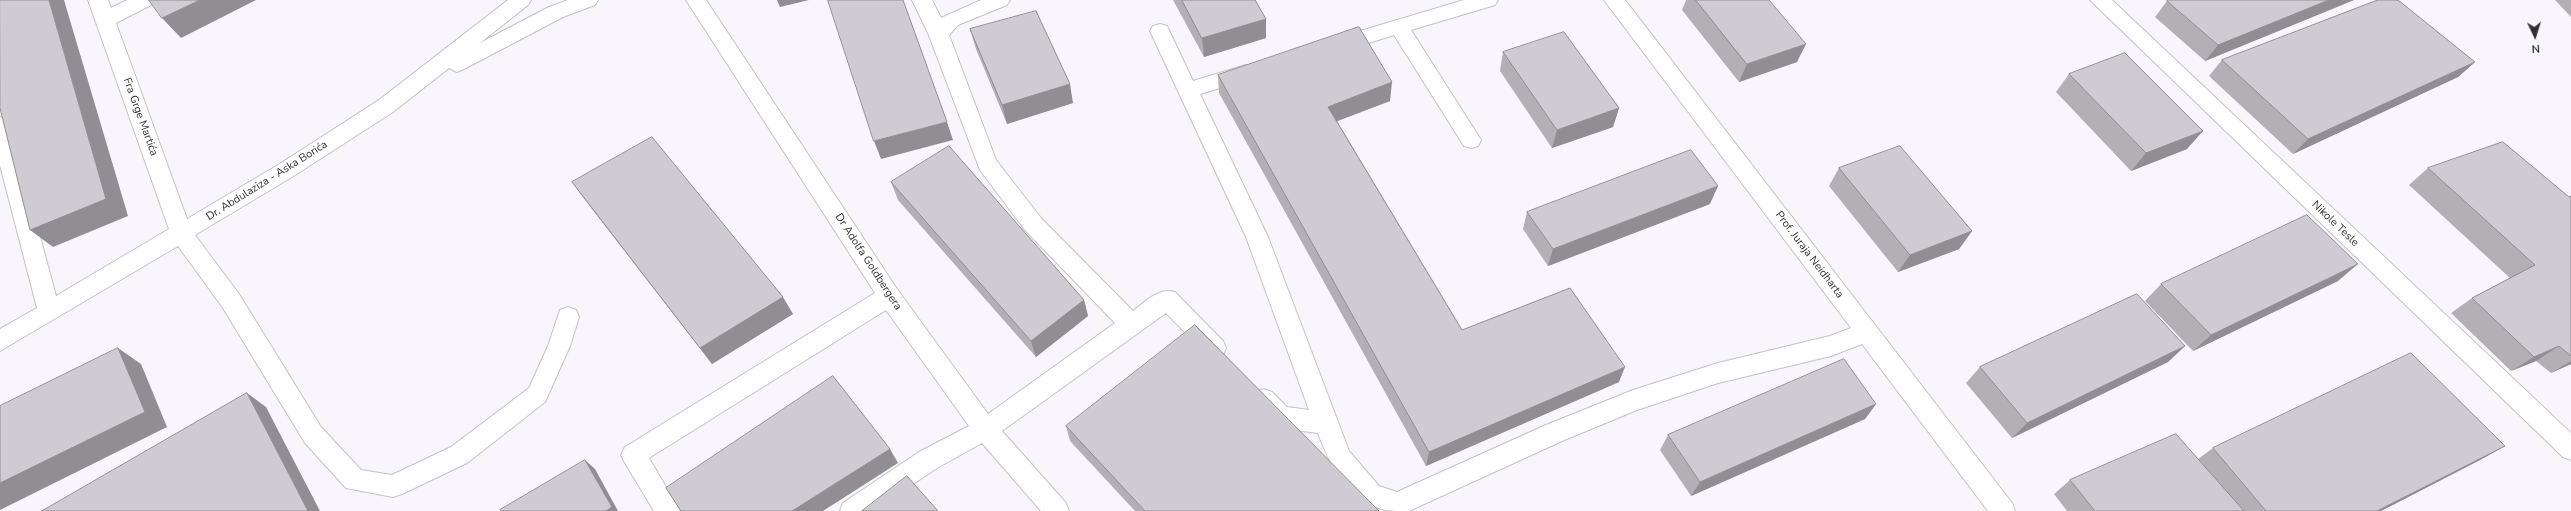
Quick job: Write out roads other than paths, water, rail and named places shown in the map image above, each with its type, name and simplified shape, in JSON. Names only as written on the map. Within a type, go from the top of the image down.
[{"type":"street","name":"Fra Grge Martića","points":[[98,0],[181,233],[231,301],[313,435],[355,480],[393,486],[459,455],[537,395],[560,346],[568,317]]},
{"type":"street","points":[[105,20],[144,0]]},
{"type":"street","name":"Dr. Abdulaziza - Aska Borića","points":[[0,341],[285,171],[386,106],[521,0]]},
{"type":"street","points":[[386,106],[509,35],[556,12],[588,0]]},
{"type":"street","points":[[680,0],[700,5]]},
{"type":"street","points":[[922,0],[938,33],[986,164],[1033,224],[1132,325]]},
{"type":"street","points":[[938,33],[951,20],[1000,0]]},
{"type":"street","points":[[1316,52],[1488,0]]},
{"type":"street","name":"Prof. Juraja Neidharta","points":[[1614,0],[2003,511]]},
{"type":"street","name":"Nikole Tesle","points":[[2100,0],[2571,449]]},
{"type":"street","name":"Dr Adolfa Goldbergera","points":[[700,5],[889,296],[985,428],[1057,511]]},
{"type":"street","points":[[1399,27],[1471,140]]},
{"type":"street","points":[[1160,31],[1257,237],[1339,458],[1371,494],[1398,504],[1554,433],[1633,401],[1718,373],[1831,346],[1867,332]]},
{"type":"street","points":[[1188,90],[1263,68]]},
{"type":"street","points":[[0,125],[49,312]]},
{"type":"street","points":[[668,511],[633,455],[889,296]]},
{"type":"street","points":[[852,511],[928,460],[985,428],[1167,299],[1232,366]]},
{"type":"street","points":[[1248,383],[1281,417],[1326,423]]}]
